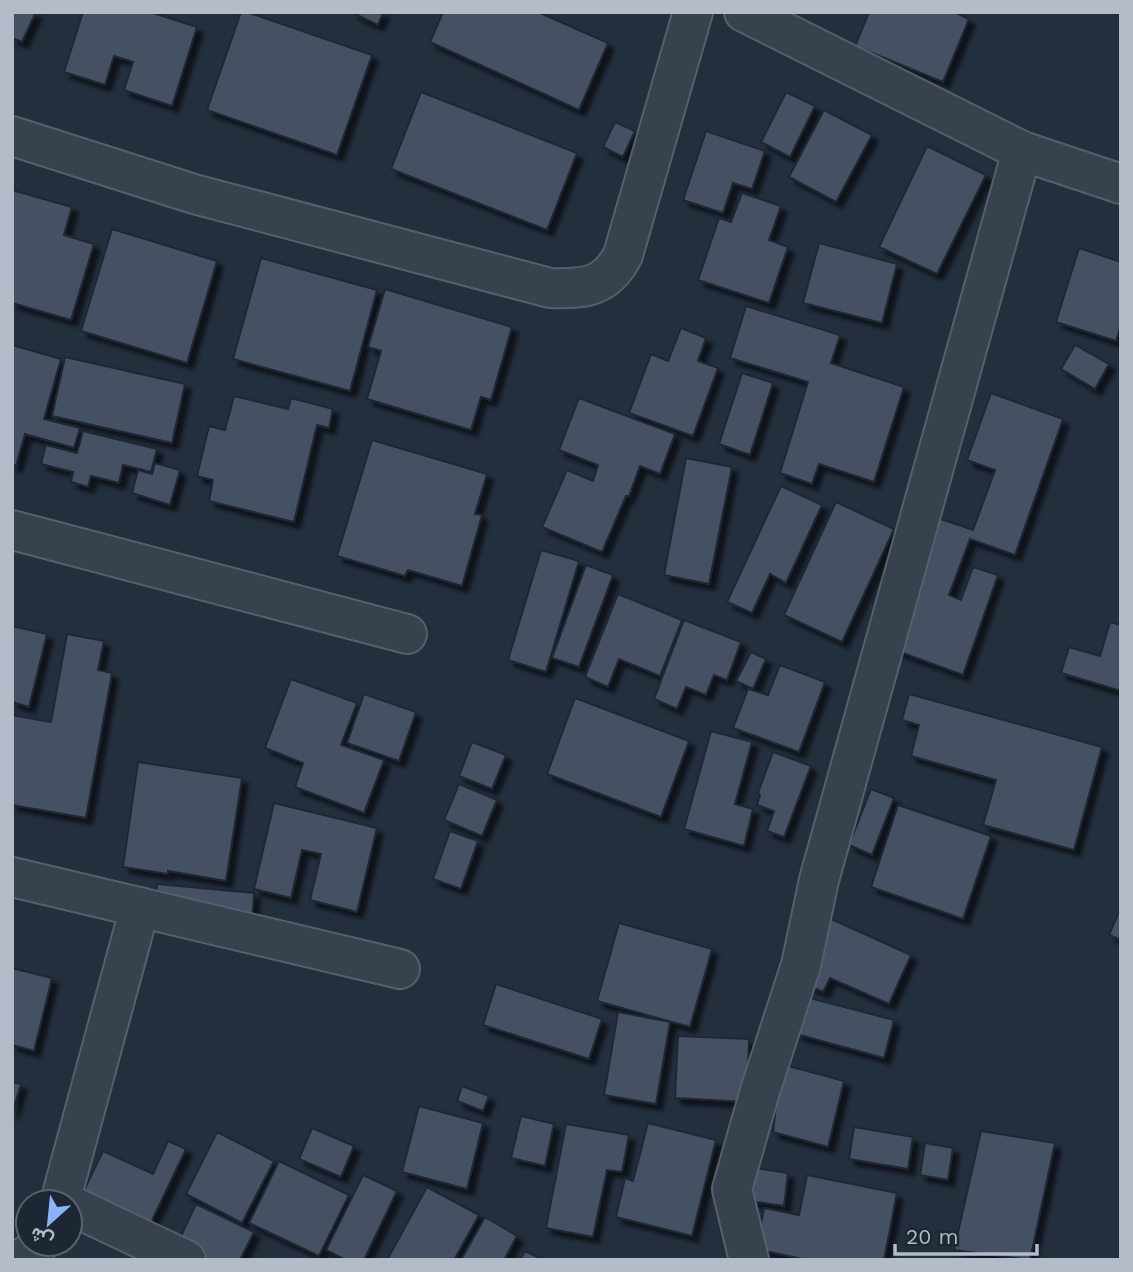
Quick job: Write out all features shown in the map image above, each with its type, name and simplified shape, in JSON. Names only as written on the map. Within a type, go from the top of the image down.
[{"type":"street","points":[[12,136],[194,194],[550,288],[581,289],[601,282],[616,270],[623,255],[693,12]]},
{"type":"street","points":[[744,12],[1022,151],[1121,184]]},
{"type":"street","points":[[749,1260],[732,1189],[801,965],[819,880],[1022,151]]},
{"type":"street","points":[[12,530],[407,634]]},
{"type":"street","points":[[12,877],[400,969]]},
{"type":"street","points":[[68,1188],[140,907]]},
{"type":"street","points":[[84,1212],[186,1260]]},
{"type":"building","points":[[12,12],[36,12],[22,42],[12,38]]},
{"type":"building","points":[[83,12],[150,12],[197,27],[172,106],[124,90],[133,62],[114,56],[105,85],[64,72]]},
{"type":"building","points":[[241,12],[372,55],[337,155],[207,110]]},
{"type":"building","points":[[351,12],[383,12],[378,25]]},
{"type":"building","points":[[443,12],[538,12],[608,43],[579,110],[430,42]]},
{"type":"building","points":[[869,12],[954,12],[969,19],[943,82],[855,46]]},
{"type":"building","points":[[421,92],[577,153],[547,230],[391,169]]},
{"type":"building","points":[[786,92],[815,106],[790,157],[761,142]]},
{"type":"building","points":[[824,110],[872,135],[836,202],[789,177]]},
{"type":"building","points":[[615,122],[635,131],[623,157],[603,147]]},
{"type":"building","points":[[706,131],[765,151],[752,189],[733,183],[723,213],[683,200]]},
{"type":"building","points":[[927,146],[986,175],[937,274],[879,247]]},
{"type":"building","points":[[12,190],[72,207],[64,235],[94,244],[71,320],[12,303]]},
{"type":"building","points":[[742,193],[781,206],[769,240],[788,247],[769,303],[698,280],[719,218],[731,222]]},
{"type":"building","points":[[112,229],[217,261],[187,363],[81,331]]},
{"type":"building","points":[[819,243],[897,264],[882,323],[803,303]]},
{"type":"building","points":[[1079,248],[1121,262],[1121,325],[1116,341],[1056,322]]},
{"type":"building","points":[[261,258],[377,290],[350,391],[233,359]]},
{"type":"building","points":[[385,289],[512,327],[491,400],[481,397],[471,430],[367,399],[381,351],[368,347]]},
{"type":"building","points":[[746,306],[840,335],[831,363],[904,387],[874,482],[819,464],[812,484],[780,473],[808,382],[730,358]]},
{"type":"building","points":[[681,328],[706,338],[698,361],[718,368],[693,436],[629,413],[651,354],[668,361]]},
{"type":"building","points":[[12,345],[61,359],[44,419],[80,428],[74,448],[25,434],[16,466],[12,465]]},
{"type":"building","points":[[1075,345],[1109,364],[1095,389],[1061,369]]},
{"type":"building","points":[[65,357],[185,384],[172,443],[52,416]]},
{"type":"building","points":[[742,373],[773,383],[750,455],[719,444]]},
{"type":"building","points":[[991,393],[1063,419],[1015,555],[970,539],[949,595],[961,600],[973,567],[998,575],[963,675],[889,648],[935,517],[973,530],[995,470],[967,460]]},
{"type":"building","points":[[234,396],[288,409],[291,398],[333,409],[329,428],[317,425],[294,522],[209,501],[213,480],[197,476],[209,426],[225,430]]},
{"type":"building","points":[[579,398],[675,434],[660,474],[640,466],[602,552],[542,527],[567,470],[593,481],[598,465],[559,450]]},
{"type":"building","points":[[83,431],[157,449],[151,472],[123,465],[119,483],[91,476],[88,487],[71,482],[73,472],[41,464],[46,445],[77,453]]},
{"type":"building","points":[[372,440],[487,474],[475,514],[482,515],[462,586],[408,570],[405,576],[337,556]]},
{"type":"building","points":[[686,458],[732,467],[709,584],[664,575]]},
{"type":"building","points":[[155,463],[180,470],[170,505],[132,493],[138,470],[152,474]]},
{"type":"building","points":[[781,486],[822,505],[786,583],[770,574],[752,613],[727,602]]},
{"type":"building","points":[[836,502],[894,529],[842,642],[784,615]]},
{"type":"building","points":[[541,550],[579,561],[546,672],[508,660]]},
{"type":"building","points":[[586,565],[613,575],[579,667],[552,658]]},
{"type":"building","points":[[618,594],[682,620],[660,676],[619,659],[608,687],[585,677]]},
{"type":"building","points":[[684,620],[741,642],[727,680],[714,675],[706,695],[686,687],[677,709],[654,699]]},
{"type":"building","points":[[1110,622],[1121,625],[1121,691],[1061,673],[1069,647],[1100,656]]},
{"type":"building","points":[[12,626],[47,634],[29,707],[12,702]]},
{"type":"building","points":[[67,634],[104,641],[98,670],[112,673],[86,818],[12,805],[12,715],[51,722]]},
{"type":"building","points":[[751,652],[766,659],[753,689],[736,681]]},
{"type":"building","points":[[780,665],[825,682],[799,752],[733,728],[748,689],[768,695]]},
{"type":"building","points":[[291,679],[357,703],[341,745],[384,760],[364,813],[295,787],[303,763],[265,748]]},
{"type":"building","points":[[364,694],[416,712],[399,761],[347,743]]},
{"type":"building","points":[[909,694],[1102,747],[1074,850],[983,825],[996,780],[911,756],[919,725],[902,720]]},
{"type":"building","points":[[575,698],[689,741],[661,817],[547,774]]},
{"type":"building","points":[[711,731],[752,742],[735,804],[753,809],[744,846],[684,829]]},
{"type":"building","points":[[472,742],[506,755],[492,789],[459,776]]},
{"type":"building","points":[[773,752],[811,766],[784,837],[767,831],[774,811],[757,805],[760,795],[758,793]]},
{"type":"building","points":[[138,762],[242,778],[226,881],[123,867]]},
{"type":"building","points":[[459,784],[497,800],[482,836],[444,820]]},
{"type":"building","points":[[871,789],[894,798],[872,855],[849,845]]},
{"type":"building","points":[[274,803],[377,828],[357,912],[310,900],[321,854],[302,850],[291,898],[254,889]]},
{"type":"building","points":[[898,805],[991,836],[963,919],[871,887]]},
{"type":"building","points":[[450,831],[478,841],[461,889],[433,879]]},
{"type":"building","points":[[157,884],[254,893],[252,924],[154,915]]},
{"type":"building","points":[[1121,907],[1121,940],[1109,935]]},
{"type":"building","points":[[820,914],[911,955],[889,1004],[830,978],[823,992],[792,978]]},
{"type":"building","points":[[619,923],[712,949],[690,1027],[597,1001]]},
{"type":"building","points":[[12,968],[52,978],[34,1051],[12,1045]]},
{"type":"building","points":[[496,984],[602,1019],[589,1059],[483,1025]]},
{"type":"building","points":[[806,997],[894,1020],[884,1058],[796,1034]]},
{"type":"building","points":[[618,1012],[670,1022],[656,1104],[604,1095]]},
{"type":"building","points":[[678,1036],[749,1039],[747,1102],[675,1098]]},
{"type":"building","points":[[781,1064],[844,1081],[828,1147],[773,1132]]},
{"type":"building","points":[[12,1082],[21,1084],[12,1114]]},
{"type":"building","points":[[462,1086],[489,1096],[483,1111],[457,1101]]},
{"type":"building","points":[[419,1106],[483,1123],[467,1189],[402,1172]]},
{"type":"building","points":[[521,1116],[554,1124],[545,1166],[511,1158]]},
{"type":"building","points":[[648,1123],[716,1140],[692,1236],[616,1217],[625,1178],[633,1181]]},
{"type":"building","points":[[566,1124],[629,1135],[622,1172],[607,1170],[593,1237],[546,1228]]},
{"type":"building","points":[[854,1127],[913,1137],[908,1169],[849,1159]]},
{"type":"building","points":[[312,1128],[354,1146],[341,1177],[299,1159]]},
{"type":"building","points":[[981,1131],[1055,1143],[1030,1260],[954,1250]]},
{"type":"building","points":[[217,1132],[274,1161],[242,1223],[186,1194]]},
{"type":"building","points":[[168,1141],[186,1149],[146,1233],[84,1203],[84,1191],[103,1151],[153,1174]]},
{"type":"building","points":[[925,1143],[953,1148],[948,1180],[920,1175]]},
{"type":"building","points":[[279,1161],[349,1195],[319,1256],[249,1223]]},
{"type":"building","points":[[755,1168],[788,1173],[784,1206],[750,1201]]},
{"type":"building","points":[[363,1175],[397,1191],[364,1260],[346,1260],[326,1250]]},
{"type":"building","points":[[807,1175],[897,1193],[884,1260],[807,1260],[756,1249],[764,1208],[799,1215]]},
{"type":"building","points":[[427,1187],[479,1215],[454,1260],[387,1260]]},
{"type":"building","points":[[196,1204],[254,1232],[240,1260],[192,1260],[174,1251]]},
{"type":"building","points":[[485,1217],[517,1236],[504,1260],[461,1260]]},
{"type":"building","points":[[525,1251],[544,1260],[520,1260]]}]
